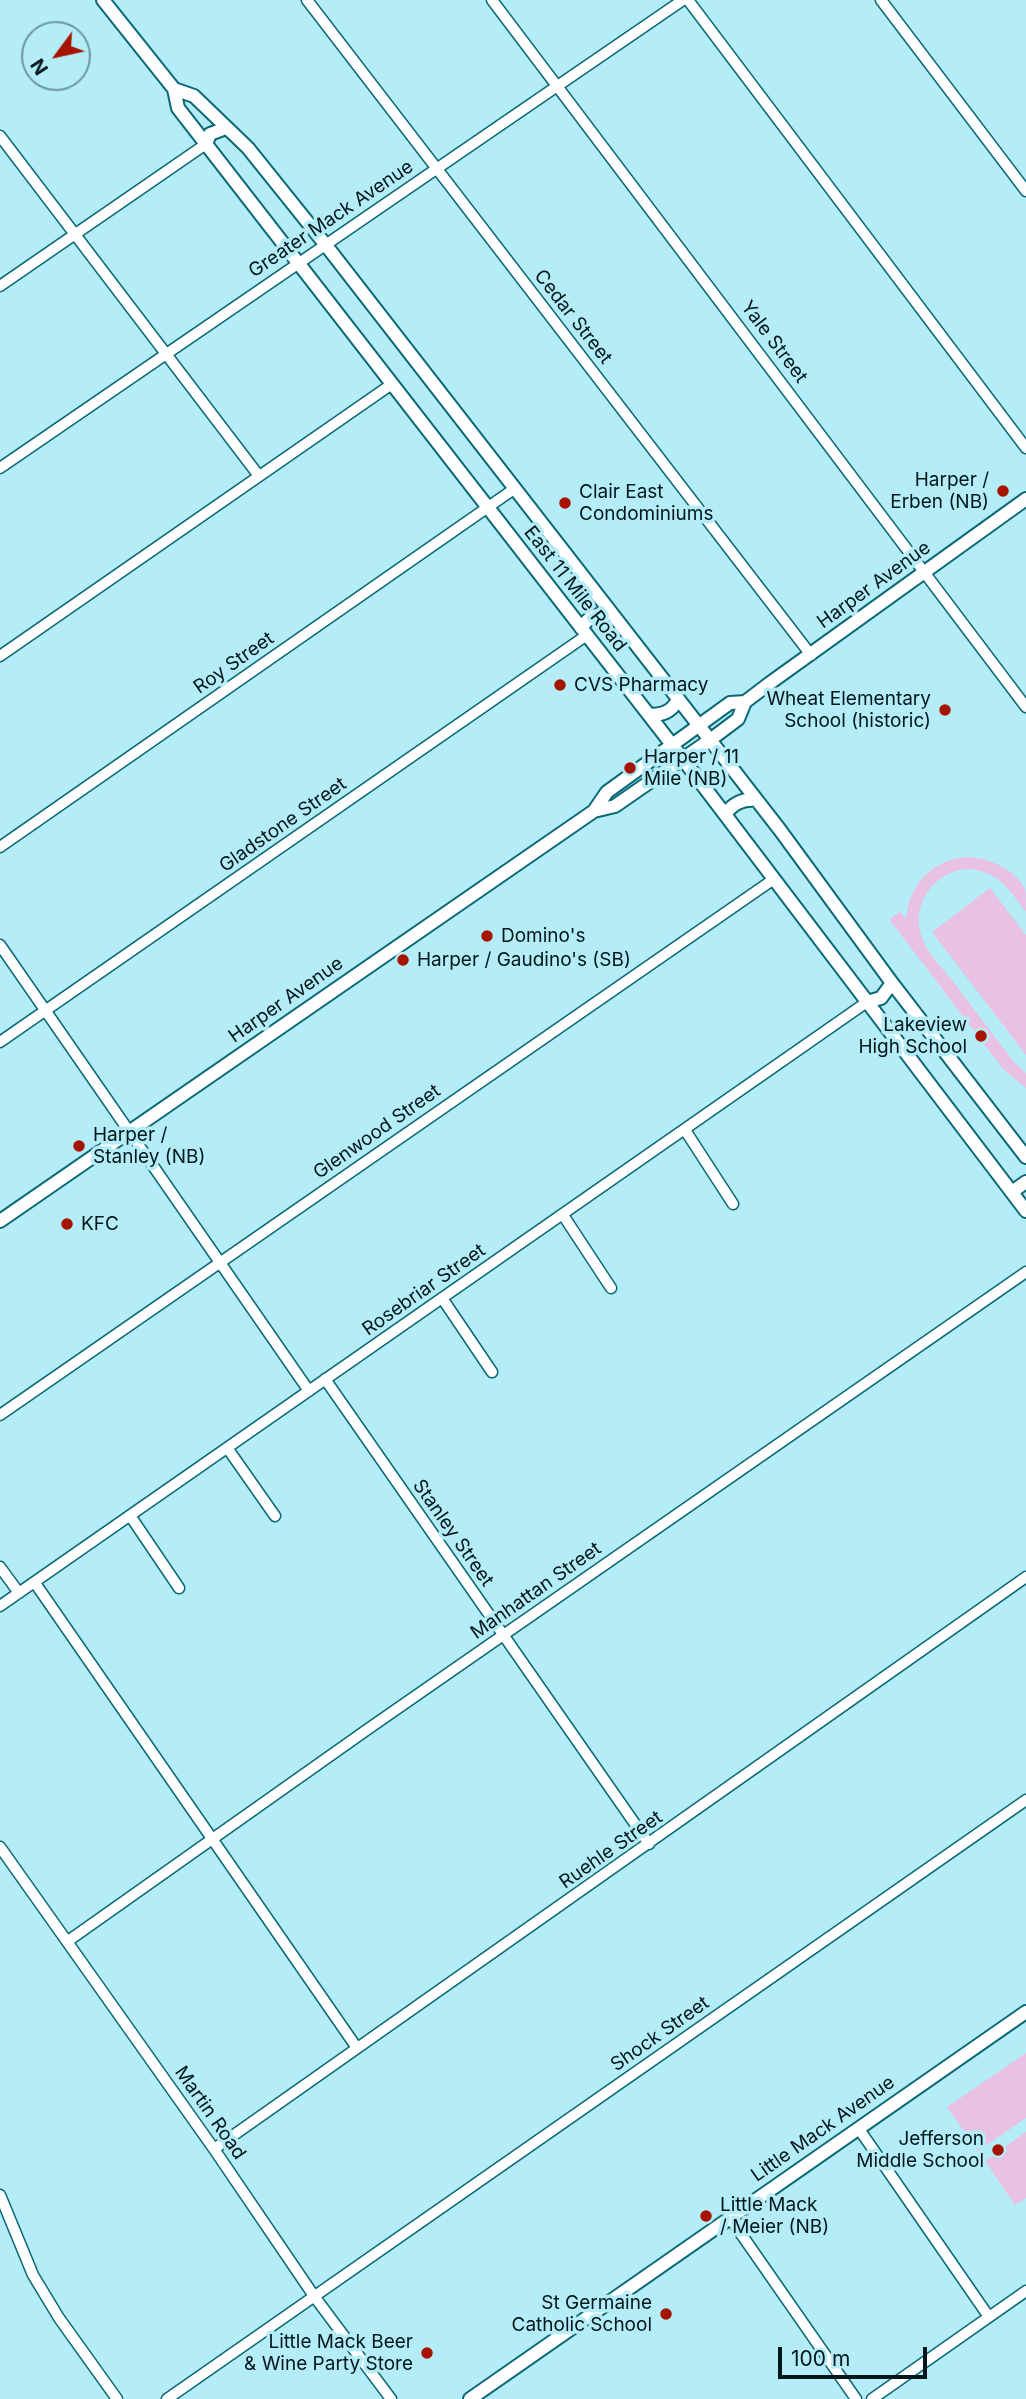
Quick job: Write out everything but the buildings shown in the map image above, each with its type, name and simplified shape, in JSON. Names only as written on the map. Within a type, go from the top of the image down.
[{"type":"main road","name":"East 11 Mile Road","points":[[103,0],[174,89],[178,108],[683,759],[1026,1211]]},
{"type":"main road","name":"East 11 Mile Road","points":[[174,89],[194,96],[248,148],[325,244],[710,740],[1026,1157]]},
{"type":"main road","points":[[206,144],[215,131],[226,128]]},
{"type":"main road","name":"Harper Avenue","points":[[0,1221],[594,811],[607,792],[730,704],[745,702],[1026,499]]},
{"type":"main road","points":[[584,632],[590,618],[596,614],[612,614]]},
{"type":"main road","points":[[649,715],[670,710],[678,699]]},
{"type":"main road","name":"Harper Avenue","points":[[594,811],[615,806],[710,740],[738,719],[745,702]]},
{"type":"main road","points":[[725,814],[741,800],[756,800]]},
{"type":"main road","points":[[867,1002],[881,998],[892,983]]},
{"type":"main road","points":[[1012,1192],[1026,1182]]},
{"type":"main road","name":"Little Mack Avenue","points":[[470,2399],[1026,2012]]},
{"type":"street","name":"Cedar Street","points":[[307,0],[811,654]]},
{"type":"street","name":"Yale Street","points":[[492,0],[1026,707]]},
{"type":"street","name":"Greater Mack Avenue","points":[[0,468],[298,262],[686,0]]},
{"type":"street","points":[[686,0],[1026,448]]},
{"type":"street","points":[[881,0],[1026,191]]},
{"type":"street","points":[[0,136],[259,476]]},
{"type":"street","points":[[0,286],[206,144]]},
{"type":"street","points":[[0,656],[393,384]]},
{"type":"street","points":[[489,508],[514,489]]},
{"type":"street","name":"Roy Street","points":[[0,848],[489,508]]},
{"type":"street","name":"Gladstone Street","points":[[0,1042],[584,632]]},
{"type":"street","name":"Glenwood Street","points":[[0,1415],[774,879]]},
{"type":"street","points":[[0,945],[309,1391]]},
{"type":"street","name":"Rosebriar Street","points":[[0,1606],[867,1002]]},
{"type":"street","points":[[685,1130],[733,1204]]},
{"type":"street","points":[[563,1215],[611,1288]]},
{"type":"street","name":"Manhattan Street","points":[[68,1941],[502,1635],[1026,1272]]},
{"type":"street","points":[[442,1298],[492,1372]]},
{"type":"street","name":"Stanley Street","points":[[325,1380],[649,1844]]},
{"type":"street","points":[[228,1449],[275,1516]]},
{"type":"street","points":[[131,1517],[179,1588]]},
{"type":"street","points":[[0,1567],[19,1593]]},
{"type":"street","name":"Ruehle Street","points":[[215,2150],[1026,1577]]},
{"type":"street","points":[[35,1583],[357,2048]]},
{"type":"street","name":"Shock Street","points":[[167,2399],[1026,1800]]},
{"type":"street","name":"Martin Road","points":[[0,1847],[215,2150],[314,2296],[391,2399]]},
{"type":"street","points":[[859,2129],[989,2317]]},
{"type":"street","points":[[0,2195],[33,2276],[117,2399]]},
{"type":"street","points":[[730,2218],[856,2399]]},
{"type":"street","points":[[872,2399],[1026,2291]]},
{"type":"shaded area","points":[[967,857],[992,862],[1014,875],[1025,889],[1026,912],[995,877],[975,870],[961,870],[937,881],[928,891],[919,917],[920,931],[933,957],[1013,1061],[1026,1073],[1026,1088],[1003,1069],[889,919],[900,912],[906,919],[917,885],[933,869],[954,859]]},
{"type":"shaded area","points":[[990,888],[1026,935],[1026,1055],[932,932]]},
{"type":"shaded area","points":[[1026,2053],[1026,2118],[978,2151],[947,2107]]},
{"type":"shaded area","points":[[1026,2132],[1026,2198],[1015,2205],[985,2161]]},
{"type":"place","name":"Harper / Erben (NB)","points":[[1003,491]]},
{"type":"place","name":"Clair East Condominiums","points":[[565,503]]},
{"type":"place","name":"CVS Pharmacy","points":[[560,685]]},
{"type":"place","name":"Wheat Elementary School (historic)","points":[[945,710]]},
{"type":"place","name":"Harper / 11 Mile (NB)","points":[[630,768]]},
{"type":"place","name":"Domino's","points":[[487,936]]},
{"type":"place","name":"Harper / Gaudino's (SB)","points":[[403,960]]},
{"type":"place","name":"Lakeview High School","points":[[981,1036]]},
{"type":"place","name":"Harper / Stanley (NB)","points":[[79,1146]]},
{"type":"place","name":"KFC","points":[[67,1224]]},
{"type":"place","name":"Jefferson Middle School","points":[[998,2150]]},
{"type":"place","name":"Little Mack / Meier (NB)","points":[[706,2216]]},
{"type":"place","name":"St Germaine Catholic School","points":[[666,2314]]},
{"type":"place","name":"Little Mack Beer & Wine Party Store","points":[[427,2353]]}]
